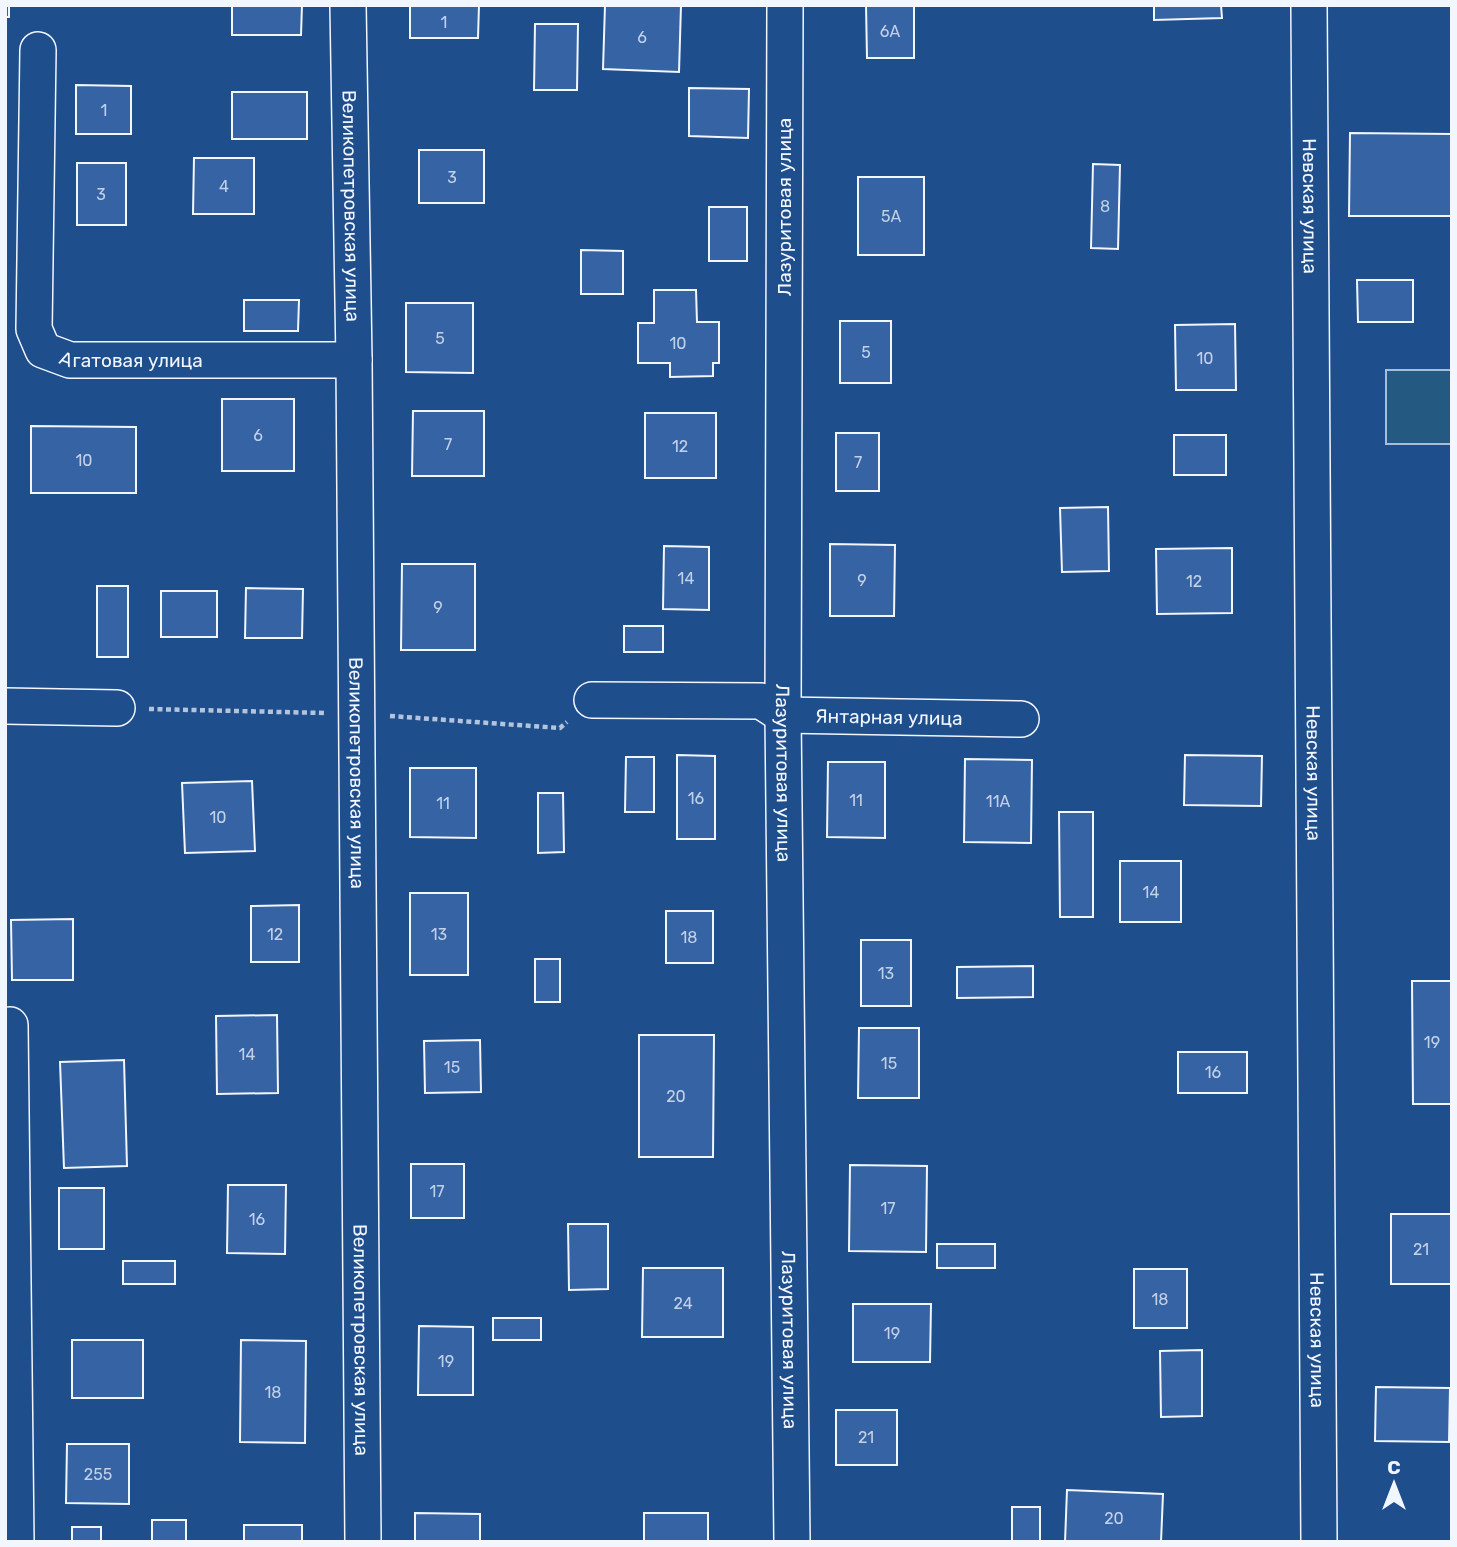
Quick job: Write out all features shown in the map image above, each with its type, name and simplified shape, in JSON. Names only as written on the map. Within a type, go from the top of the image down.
[{"type":"street","name":"Великопетровская улица","points":[[348,5],[354,360],[363,1542]]},
{"type":"street","name":"Лазуритовая улица","points":[[785,5],[783,715],[792,1542]]},
{"type":"street","name":"Невская улица","points":[[1309,5],[1319,1542]]},
{"type":"street","name":"Агатовая улица","points":[[38,50],[34,329],[43,350],[70,360],[354,360]]},
{"type":"street","name":"Янтарная улица","points":[[592,701],[761,701],[783,715],[1021,719]]},
{"type":"street","points":[[5,706],[117,708]]},
{"type":"street","points":[[10,1024],[9,1352],[16,1542]]},
{"type":"shaded area","points":[[1386,370],[1452,370],[1452,444],[1386,444]]},
{"type":"building","points":[[5,5],[9,5],[9,17],[5,17]]},
{"type":"building","points":[[232,5],[302,5],[301,35],[232,35]]},
{"type":"building","points":[[410,5],[479,5],[478,38],[410,38]]},
{"type":"building","points":[[605,5],[681,5],[679,72],[603,69]]},
{"type":"building","points":[[866,5],[914,5],[914,58],[867,58]]},
{"type":"building","points":[[1154,5],[1221,5],[1222,18],[1154,20]]},
{"type":"building","points":[[535,24],[578,24],[577,90],[534,90]]},
{"type":"building","points":[[76,85],[131,86],[131,134],[76,134]]},
{"type":"building","points":[[689,88],[749,89],[748,138],[689,136]]},
{"type":"building","points":[[232,92],[307,92],[307,139],[232,139]]},
{"type":"building","points":[[1350,133],[1452,134],[1452,216],[1349,216]]},
{"type":"building","points":[[419,150],[484,150],[484,203],[419,203]]},
{"type":"building","points":[[194,158],[254,158],[254,214],[193,214]]},
{"type":"building","points":[[77,163],[126,163],[126,225],[77,225]]},
{"type":"building","points":[[1093,164],[1120,165],[1118,249],[1091,248]]},
{"type":"building","points":[[858,177],[924,177],[924,255],[858,255]]},
{"type":"building","points":[[709,207],[747,207],[747,261],[709,261]]},
{"type":"building","points":[[581,250],[623,251],[623,294],[581,294]]},
{"type":"building","points":[[1357,280],[1413,280],[1413,322],[1358,322]]},
{"type":"building","points":[[654,290],[696,290],[697,322],[719,322],[719,363],[713,363],[713,376],[670,377],[670,363],[638,363],[638,323],[654,323]]},
{"type":"building","points":[[244,300],[299,300],[298,331],[244,331]]},
{"type":"building","points":[[406,303],[473,303],[473,373],[406,372]]},
{"type":"building","points":[[840,321],[891,321],[891,383],[840,383]]},
{"type":"building","points":[[1235,324],[1236,390],[1176,390],[1175,325]]},
{"type":"building","points":[[222,399],[294,399],[294,471],[222,471]]},
{"type":"building","points":[[413,411],[484,411],[484,476],[412,476]]},
{"type":"building","points":[[645,413],[716,413],[716,478],[645,478]]},
{"type":"building","points":[[31,426],[136,427],[136,493],[31,493]]},
{"type":"building","points":[[836,433],[879,433],[879,491],[836,491]]},
{"type":"building","points":[[1174,435],[1226,435],[1226,475],[1174,475]]},
{"type":"building","points":[[1108,507],[1109,571],[1062,572],[1060,508]]},
{"type":"building","points":[[830,544],[895,545],[894,616],[830,616]]},
{"type":"building","points":[[664,546],[709,547],[709,610],[663,609]]},
{"type":"building","points":[[1232,548],[1232,613],[1157,614],[1156,549]]},
{"type":"building","points":[[402,564],[475,564],[475,650],[401,650]]},
{"type":"building","points":[[97,586],[128,586],[128,657],[97,657]]},
{"type":"building","points":[[246,588],[303,589],[302,638],[245,638]]},
{"type":"building","points":[[161,591],[217,591],[217,637],[161,637]]},
{"type":"building","points":[[624,626],[663,626],[663,652],[624,652]]},
{"type":"building","points":[[677,755],[715,756],[715,839],[677,839]]},
{"type":"building","points":[[1185,755],[1262,756],[1261,806],[1184,805]]},
{"type":"building","points":[[626,757],[654,757],[654,812],[625,812]]},
{"type":"building","points":[[965,759],[1032,760],[1031,843],[964,842]]},
{"type":"building","points":[[828,762],[885,762],[885,838],[827,837]]},
{"type":"building","points":[[410,768],[476,768],[476,838],[410,837]]},
{"type":"building","points":[[252,781],[255,851],[185,853],[182,783]]},
{"type":"building","points":[[538,793],[563,793],[564,852],[538,853]]},
{"type":"building","points":[[1059,812],[1093,812],[1093,917],[1060,917]]},
{"type":"building","points":[[1120,861],[1181,861],[1181,922],[1120,922]]},
{"type":"building","points":[[410,893],[468,893],[468,975],[410,975]]},
{"type":"building","points":[[299,905],[299,962],[251,962],[251,906]]},
{"type":"building","points":[[666,911],[713,911],[713,963],[666,963]]},
{"type":"building","points":[[73,919],[73,980],[12,980],[11,920]]},
{"type":"building","points":[[861,940],[911,940],[911,1006],[861,1006]]},
{"type":"building","points":[[535,959],[560,959],[560,1002],[535,1002]]},
{"type":"building","points":[[1033,966],[1033,997],[957,998],[957,967]]},
{"type":"building","points":[[1412,981],[1452,981],[1452,1104],[1413,1104]]},
{"type":"building","points":[[277,1015],[278,1093],[217,1094],[216,1016]]},
{"type":"building","points":[[859,1028],[919,1028],[919,1098],[858,1098]]},
{"type":"building","points":[[639,1035],[714,1035],[713,1157],[639,1157]]},
{"type":"building","points":[[480,1040],[481,1092],[425,1093],[424,1041]]},
{"type":"building","points":[[1178,1052],[1247,1052],[1247,1093],[1178,1093]]},
{"type":"building","points":[[124,1060],[127,1166],[64,1168],[60,1062]]},
{"type":"building","points":[[411,1164],[464,1164],[464,1218],[411,1218]]},
{"type":"building","points":[[850,1165],[927,1166],[926,1252],[849,1251]]},
{"type":"building","points":[[228,1185],[286,1185],[285,1254],[227,1253]]},
{"type":"building","points":[[59,1188],[104,1188],[104,1249],[59,1249]]},
{"type":"building","points":[[1391,1214],[1452,1214],[1452,1284],[1391,1284]]},
{"type":"building","points":[[568,1224],[608,1224],[608,1289],[569,1290]]},
{"type":"building","points":[[937,1244],[995,1244],[995,1268],[937,1268]]},
{"type":"building","points":[[123,1261],[175,1261],[175,1284],[123,1284]]},
{"type":"building","points":[[643,1268],[723,1268],[723,1337],[642,1337]]},
{"type":"building","points":[[1134,1269],[1187,1269],[1187,1328],[1134,1328]]},
{"type":"building","points":[[853,1304],[931,1304],[930,1362],[853,1362]]},
{"type":"building","points":[[493,1318],[541,1318],[541,1340],[493,1340]]},
{"type":"building","points":[[419,1326],[473,1327],[473,1395],[418,1395]]},
{"type":"building","points":[[72,1340],[143,1340],[143,1398],[72,1398]]},
{"type":"building","points":[[241,1340],[306,1341],[305,1443],[240,1442]]},
{"type":"building","points":[[1202,1350],[1202,1416],[1161,1417],[1160,1351]]},
{"type":"building","points":[[1376,1387],[1450,1388],[1449,1442],[1375,1441]]},
{"type":"building","points":[[836,1410],[897,1410],[897,1465],[836,1465]]},
{"type":"building","points":[[67,1444],[129,1444],[129,1504],[66,1503]]},
{"type":"building","points":[[1067,1490],[1163,1494],[1161,1542],[1065,1542]]},
{"type":"building","points":[[1012,1507],[1040,1507],[1040,1542],[1012,1542]]},
{"type":"building","points":[[415,1513],[480,1514],[480,1542],[415,1542]]},
{"type":"building","points":[[644,1513],[708,1513],[708,1542],[644,1542]]},
{"type":"building","points":[[152,1520],[186,1520],[186,1542],[152,1542]]},
{"type":"building","points":[[244,1525],[302,1525],[302,1542],[244,1542]]},
{"type":"building","points":[[72,1527],[101,1527],[101,1542],[72,1542]]}]
